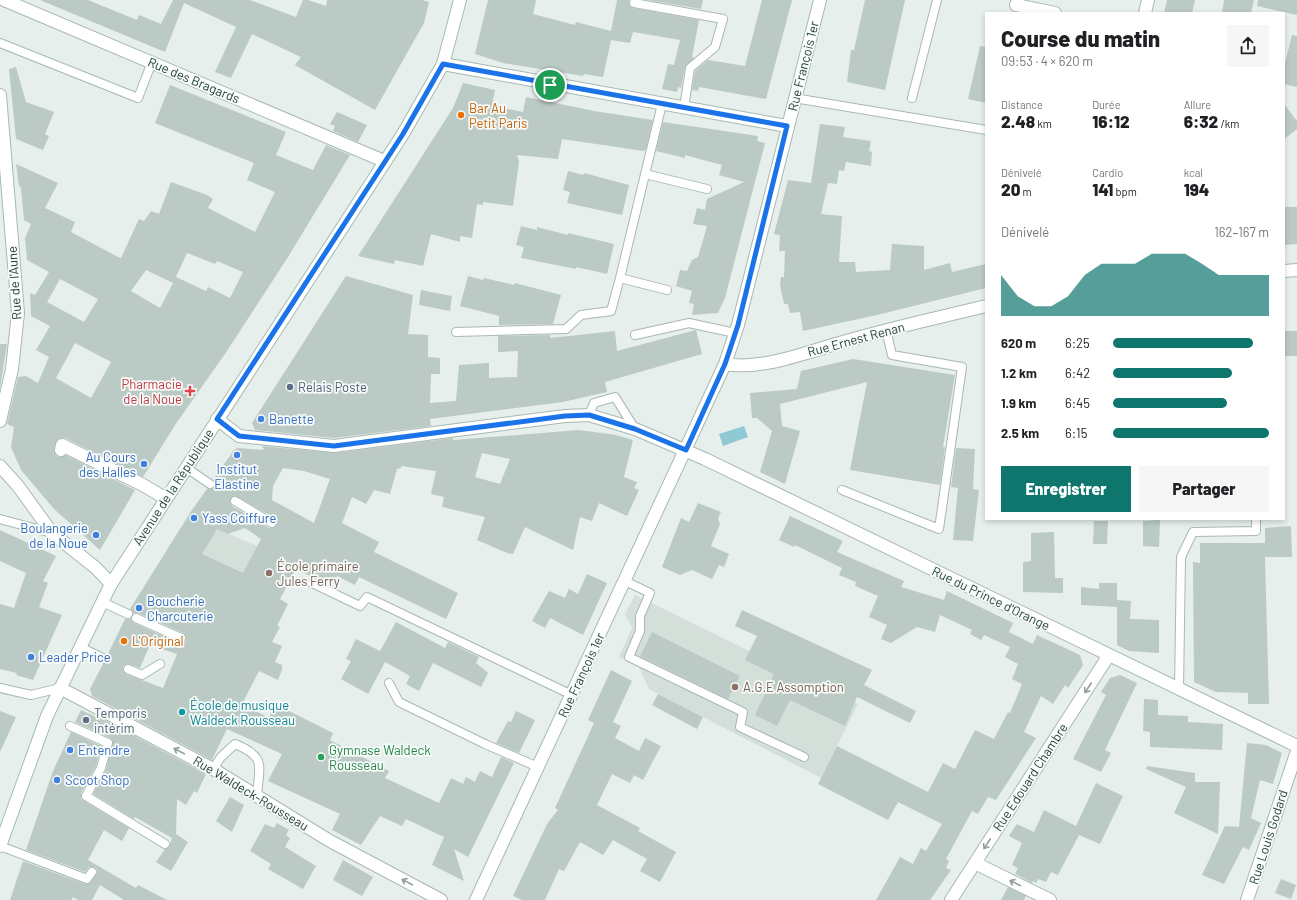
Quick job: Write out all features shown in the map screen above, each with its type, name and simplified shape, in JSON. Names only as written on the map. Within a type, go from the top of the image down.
[{"type":"street","name":"Rue des Bragards","points":[[4,0],[384,161]]},
{"type":"street","name":"Avenue de la République","points":[[0,846],[44,723],[111,584],[384,161],[403,134],[443,64],[460,0]]},
{"type":"street","name":"Rue François 1er","points":[[476,900],[725,364],[735,333],[820,0]]},
{"type":"street","points":[[1018,0],[1016,5],[1050,12]]},
{"type":"street","points":[[1145,12],[1148,0]]},
{"type":"street","points":[[443,64],[787,126]]},
{"type":"street","name":"Rue de l'Aune","points":[[0,95],[4,195],[18,313],[12,369],[0,421]]},
{"type":"street","points":[[1285,271],[1297,270]]},
{"type":"street","name":"Rue Ernest Renan","points":[[725,364],[736,366],[762,364],[886,330],[985,306]]},
{"type":"street","points":[[217,419],[239,436],[334,446],[565,416],[589,415]]},
{"type":"street","name":"Rue du Prince d'Orange","points":[[589,415],[635,429],[686,450],[1297,746]]},
{"type":"street","points":[[60,450],[62,445],[166,498]]},
{"type":"street","points":[[0,466],[18,486],[52,533],[96,568],[111,584]]},
{"type":"street","name":"Rue Edouard Chambre","points":[[951,900],[1109,655]]},
{"type":"street","name":"Rue Waldeck-Rousseau","points":[[60,688],[214,769],[330,841],[441,900]]},
{"type":"street","name":"Rue Louis Godard","points":[[1247,900],[1297,751]]},
{"type":"street","points":[[974,863],[1050,900]]},
{"type":"lane","points":[[912,98],[936,0]]},
{"type":"lane","points":[[634,3],[723,19],[715,48],[690,68],[684,108]]},
{"type":"lane","points":[[0,43],[138,98],[152,62]]},
{"type":"lane","points":[[794,98],[985,130]]},
{"type":"lane","points":[[456,332],[566,329],[581,315],[611,311],[662,104]]},
{"type":"lane","points":[[645,174],[707,189]]},
{"type":"lane","points":[[620,278],[667,290]]},
{"type":"lane","points":[[635,335],[689,324],[735,333]]},
{"type":"lane","points":[[842,490],[939,529],[962,367],[892,355],[886,330]]},
{"type":"lane","points":[[589,415],[594,403],[615,397],[635,429]]},
{"type":"lane","points":[[185,468],[210,484]]},
{"type":"lane","points":[[234,501],[272,523]]},
{"type":"lane","points":[[0,519],[52,533]]},
{"type":"lane","points":[[1179,689],[1180,558],[1193,532],[1256,532],[1256,520]]},
{"type":"lane","points":[[625,581],[650,592],[640,616],[640,631],[629,658],[743,712],[740,728],[804,757]]},
{"type":"lane","points":[[312,583],[360,606],[367,597],[572,695]]},
{"type":"lane","points":[[102,602],[128,614]]},
{"type":"lane","points":[[136,618],[181,638]]},
{"type":"lane","points":[[80,647],[105,659]]},
{"type":"lane","points":[[128,669],[142,675],[160,664]]},
{"type":"lane","points":[[389,683],[399,702],[485,744],[538,767]]},
{"type":"lane","points":[[0,688],[31,695],[60,688]]},
{"type":"lane","points":[[70,726],[108,743],[101,768],[86,796],[165,844]]},
{"type":"lane","points":[[214,769],[221,757],[235,744],[251,751],[259,763],[257,796]]},
{"type":"lane","points":[[0,846],[87,879],[92,872]]},
{"type":"shaded area","points":[[186,520],[212,537],[217,529],[257,546],[280,599],[201,567],[167,549]]},
{"type":"shaded area","name":"A.G.E Assomption","points":[[635,595],[858,704],[821,778],[649,689],[639,667],[619,657],[632,628],[625,614]]},
{"type":"water","points":[[744,426],[748,437],[723,446],[719,434]]},
{"type":"building","points":[[40,0],[88,0],[137,20],[139,15],[161,24],[173,0],[250,0],[296,17],[303,0],[308,0],[326,6],[327,0],[422,0],[429,2],[424,23],[375,110],[295,65],[301,57],[252,34],[231,78],[215,72],[236,27],[184,3],[165,52]]},
{"type":"building","points":[[488,0],[536,0],[533,14],[575,25],[576,22],[611,31],[617,0],[629,0],[629,5],[633,8],[699,20],[692,57],[694,58],[685,67],[681,88],[678,87],[677,92],[662,89],[668,64],[674,65],[680,40],[633,32],[630,43],[611,40],[603,77],[584,74],[583,76],[503,63],[475,54]]},
{"type":"building","points":[[648,0],[703,0],[701,9]]},
{"type":"building","points":[[762,0],[792,0],[766,99],[699,87],[698,91],[692,90],[695,71],[708,60],[745,66]]},
{"type":"building","points":[[865,0],[905,0],[885,90],[847,82],[851,50],[854,50]]},
{"type":"building","points":[[1167,0],[1195,0],[1192,12],[1164,12]]},
{"type":"building","points":[[1224,0],[1254,0],[1251,12],[1222,12]]},
{"type":"building","points":[[1258,0],[1297,0],[1297,15],[1285,12],[1257,6]]},
{"type":"building","points":[[1292,35],[1297,36],[1297,87],[1285,84],[1285,63]]},
{"type":"building","points":[[980,46],[985,47],[985,103],[968,99]]},
{"type":"building","points":[[16,67],[26,102],[54,112],[45,134],[49,136],[43,150],[16,139],[9,69]]},
{"type":"building","points":[[463,83],[495,90],[492,106],[523,112],[526,97],[594,111],[653,120],[646,149],[644,151],[562,139],[558,159],[517,155],[519,162],[513,206],[483,202],[483,205],[477,204],[472,238],[460,236],[460,242],[431,234],[423,266],[395,260],[394,264],[358,256],[453,108]]},
{"type":"building","points":[[170,85],[286,132],[276,155],[313,170],[326,145],[350,155],[288,257],[227,351],[175,425],[143,477],[65,438],[60,438],[57,440],[54,449],[56,456],[60,457],[66,455],[135,490],[100,550],[54,509],[21,470],[11,447],[14,427],[7,424],[18,377],[26,376],[38,383],[49,357],[36,350],[50,326],[31,316],[30,293],[35,295],[49,272],[27,260],[25,238],[31,224],[24,220],[21,188],[19,186],[16,164],[58,183],[45,208],[75,222],[71,232],[121,258],[139,219],[144,221],[151,211],[159,214],[171,182],[207,195],[213,199],[208,208],[255,232],[275,192],[247,180],[254,163],[155,123]],"holes":[[[187,253],[215,264],[217,261],[243,272],[230,298],[208,287],[206,291],[176,277]],[[146,270],[173,283],[160,308],[131,291]],[[60,279],[98,299],[84,322],[47,302]],[[75,343],[111,362],[91,398],[56,378]]]},
{"type":"building","points":[[1285,105],[1297,121],[1297,129],[1285,138]]},
{"type":"building","points":[[337,112],[367,125],[358,142],[333,131],[335,126],[330,124]]},
{"type":"building","points":[[663,122],[758,136],[757,141],[765,143],[725,298],[718,313],[692,315],[694,304],[689,303],[692,291],[676,286],[680,270],[687,271],[692,260],[698,257],[707,226],[693,224],[697,208],[705,210],[707,199],[744,182],[719,175],[722,165],[685,155],[685,158],[656,151]]},
{"type":"building","points":[[820,124],[845,127],[843,137],[871,141],[869,151],[872,152],[871,166],[846,162],[844,171],[839,170],[837,184],[828,183],[821,214],[842,216],[839,262],[855,262],[856,272],[890,270],[892,244],[924,246],[924,270],[950,263],[952,272],[985,264],[985,288],[877,315],[803,331],[800,312],[790,313],[788,304],[784,304],[780,285],[781,277],[784,277],[785,251],[779,251],[780,235],[774,234],[788,180],[811,183]]},
{"type":"building","points":[[568,171],[583,175],[584,173],[629,185],[622,215],[567,203],[570,192],[563,190]]},
{"type":"building","points":[[1285,207],[1297,207],[1297,244],[1285,245]]},
{"type":"building","points":[[521,226],[537,230],[537,227],[568,235],[568,233],[614,244],[607,274],[576,267],[576,269],[521,258],[524,247],[516,245]]},
{"type":"building","points":[[346,276],[413,295],[408,334],[428,335],[428,357],[440,358],[440,374],[431,374],[430,403],[456,401],[459,365],[489,363],[489,378],[517,377],[518,351],[498,352],[498,336],[551,335],[550,338],[615,331],[617,351],[696,330],[702,354],[605,382],[607,392],[563,402],[430,419],[431,426],[334,438],[255,430],[252,423]]},
{"type":"building","points":[[468,276],[514,285],[515,283],[561,295],[553,324],[499,325],[499,316],[460,306]]},
{"type":"building","points":[[421,290],[452,296],[450,311],[419,305]]},
{"type":"building","points":[[1285,331],[1297,331],[1297,356],[1285,356]]},
{"type":"building","points":[[0,344],[7,344],[0,388]]},
{"type":"building","points":[[853,359],[955,375],[943,447],[945,447],[940,485],[850,470],[867,382],[780,404],[782,426],[800,431],[785,484],[760,472],[772,431],[757,418],[752,418],[750,393],[797,389],[801,371]]},
{"type":"building","points":[[579,430],[616,435],[633,440],[624,477],[637,482],[634,488],[639,490],[627,516],[599,503],[592,521],[580,517],[573,550],[525,527],[513,554],[507,553],[477,540],[485,517],[442,507],[444,497],[431,494],[436,471],[401,466],[401,468],[397,469],[390,494],[374,490],[366,504],[352,497],[342,523],[379,542],[374,552],[458,593],[446,619],[359,577],[355,585],[337,576],[331,586],[296,569],[280,599],[288,604],[277,626],[280,627],[272,642],[282,646],[275,662],[282,665],[282,670],[278,680],[259,671],[242,704],[269,718],[275,704],[333,733],[330,740],[389,771],[385,778],[439,803],[451,778],[463,784],[466,777],[475,782],[480,771],[492,777],[501,757],[514,763],[468,857],[454,849],[464,881],[432,865],[444,837],[406,819],[402,826],[380,816],[361,845],[332,830],[340,814],[268,781],[282,754],[227,729],[212,760],[92,696],[90,689],[103,664],[110,662],[108,654],[125,619],[131,619],[134,623],[179,643],[186,641],[186,637],[183,633],[138,613],[133,613],[130,609],[192,510],[207,489],[214,487],[215,484],[213,480],[234,450],[238,448],[264,450],[262,446],[335,453],[453,438],[453,440]],"holes":[[[482,453],[510,459],[500,484],[475,477]],[[283,468],[304,471],[330,479],[314,523],[272,500],[273,486]],[[235,496],[275,518],[277,523],[276,526],[269,528],[232,506],[230,501]],[[245,528],[261,539],[243,573],[202,554],[217,529],[228,534]],[[150,645],[177,654],[163,688],[126,674],[123,670],[123,666],[128,664],[140,668]]]},
{"type":"building","points":[[956,448],[975,449],[973,489],[979,490],[973,541],[953,540],[958,488],[951,487]]},
{"type":"building","points":[[698,503],[721,512],[718,518],[720,524],[711,546],[729,554],[724,567],[719,565],[712,579],[692,570],[680,575],[662,567],[681,518],[689,522]]},
{"type":"building","points":[[790,516],[843,541],[837,552],[904,581],[901,587],[944,600],[947,591],[1013,623],[1009,632],[1033,644],[1037,635],[1080,655],[1083,665],[1068,688],[1065,685],[1053,704],[1041,696],[1024,732],[1036,738],[996,800],[988,797],[978,814],[972,811],[946,859],[949,861],[946,868],[951,870],[930,900],[876,900],[900,857],[913,864],[921,848],[926,851],[942,824],[898,802],[888,820],[818,784],[837,746],[928,792],[943,763],[955,769],[975,730],[994,739],[1008,712],[1010,713],[1022,684],[1012,679],[1018,664],[1005,657],[1010,647],[984,635],[981,640],[970,634],[972,630],[940,615],[935,632],[917,627],[891,643],[881,639],[887,625],[869,617],[878,596],[855,586],[856,582],[839,575],[842,568],[795,545],[794,547],[779,540]]},
{"type":"building","points":[[1160,520],[1159,547],[1143,546],[1143,521]]},
{"type":"building","points":[[1094,521],[1108,521],[1107,544],[1093,544]]},
{"type":"building","points":[[1291,526],[1292,557],[1265,557],[1269,704],[1248,704],[1248,693],[1216,692],[1194,682],[1193,562],[1200,563],[1200,543],[1265,543],[1265,528]]},
{"type":"building","points":[[0,530],[56,556],[43,581],[48,583],[39,607],[62,615],[33,680],[16,675],[17,673],[0,669],[0,604],[14,608],[26,573],[0,561]]},
{"type":"building","points":[[1054,532],[1055,578],[1063,578],[1063,593],[1023,592],[1023,562],[1031,561],[1031,533]]},
{"type":"building","points":[[587,574],[607,583],[583,635],[550,618],[545,628],[532,621],[549,591],[565,598],[569,589],[578,594]]},
{"type":"building","points":[[1099,583],[1117,583],[1117,600],[1131,601],[1130,619],[1159,620],[1159,653],[1129,651],[1117,645],[1117,607],[1081,605],[1081,587],[1099,589]]},
{"type":"building","points":[[742,610],[872,670],[864,685],[916,711],[910,723],[857,697],[845,726],[790,700],[777,726],[755,715],[774,674],[745,660],[757,636],[735,626]]},
{"type":"building","points":[[396,622],[445,648],[448,642],[479,657],[476,663],[488,673],[481,687],[433,663],[419,691],[406,684],[410,676],[385,662],[368,694],[341,679],[351,661],[346,659],[356,639],[380,651]]},
{"type":"building","points":[[652,632],[740,676],[728,699],[640,656]]},
{"type":"building","points":[[611,670],[632,681],[613,722],[621,726],[615,738],[639,751],[645,738],[661,746],[643,780],[634,775],[630,783],[612,774],[597,805],[640,828],[638,831],[676,852],[660,882],[640,871],[647,859],[613,840],[603,855],[580,842],[564,871],[559,869],[545,900],[522,900],[513,896],[547,824],[558,810],[555,808],[594,723],[588,720]]},
{"type":"building","points":[[1120,675],[1137,683],[1105,750],[1111,753],[1101,772],[1073,759],[1106,695],[1101,692],[1110,678]]},
{"type":"building","points":[[658,694],[703,717],[697,729],[652,705]]},
{"type":"building","points":[[1144,699],[1158,700],[1158,715],[1188,716],[1188,722],[1223,724],[1222,750],[1150,747],[1150,732],[1143,731]]},
{"type":"building","points":[[81,710],[96,717],[95,715],[206,774],[197,793],[194,791],[186,805],[177,799],[176,834],[188,842],[171,871],[156,862],[165,849],[169,847],[172,838],[135,817],[134,819],[93,794],[106,770],[113,742],[110,738],[75,722]]},
{"type":"building","points":[[0,711],[16,717],[0,752]]},
{"type":"building","points":[[516,711],[535,720],[519,753],[496,743],[508,721],[511,722]]},
{"type":"building","points":[[71,732],[101,746],[96,766],[81,793],[81,799],[129,828],[122,841],[104,830],[88,860],[136,888],[138,885],[167,900],[124,900],[100,885],[92,900],[78,900],[73,897],[71,900],[10,900],[23,861],[85,884],[91,882],[97,873],[97,869],[93,867],[89,867],[85,872],[26,850],[53,771]]},
{"type":"building","points":[[1247,743],[1266,745],[1282,753],[1273,784],[1260,780],[1251,818],[1261,823],[1249,850],[1243,847],[1224,884],[1202,875],[1225,826],[1239,827]]},
{"type":"building","points":[[1147,766],[1195,773],[1195,782],[1220,782],[1218,834],[1174,813],[1186,787],[1146,769]]},
{"type":"building","points":[[1096,783],[1123,796],[1100,844],[1079,835],[1058,875],[1051,872],[1046,882],[1038,879],[1036,883],[1033,881],[1032,883],[1015,874],[1018,868],[1012,865],[1022,843],[1009,836],[1017,824],[1034,832],[1044,810],[1076,826]]},
{"type":"building","points":[[230,797],[244,805],[232,832],[216,821]]},
{"type":"building","points":[[277,823],[289,830],[286,835],[290,838],[285,847],[316,866],[303,889],[268,869],[271,864],[250,851],[265,824],[274,828]]},
{"type":"building","points":[[343,860],[373,877],[362,896],[333,880]]},
{"type":"building","points":[[1281,879],[1296,885],[1291,899],[1275,893]]},
{"type":"building","points":[[1008,887],[1026,896],[1024,900],[1001,900]]},
{"type":"place","name":"Bar Au Petit Paris","points":[[461,115]]},
{"type":"place","name":"Relais Poste","points":[[290,387]]},
{"type":"place","name":"Pharmacie de la Noue","points":[[190,391]]},
{"type":"place","name":"Banette","points":[[261,419]]},
{"type":"place","name":"Institut Elastine","points":[[237,455]]},
{"type":"place","name":"Au Cours des Halles","points":[[144,464]]},
{"type":"place","name":"Yass Coiffure","points":[[194,518]]},
{"type":"place","name":"Boulangerie de la Noue","points":[[96,535]]},
{"type":"place","name":"École primaire Jules Ferry","points":[[269,573]]},
{"type":"place","name":"Boucherie Charcuterie","points":[[139,608]]},
{"type":"place","name":"L'Original","points":[[124,641]]},
{"type":"place","name":"Leader Price","points":[[31,657]]},
{"type":"place","name":"A.G.E Assomption","points":[[735,687]]},
{"type":"place","name":"École de musique Waldeck Rousseau","points":[[182,712]]},
{"type":"place","name":"Temporis intérim","points":[[86,720]]},
{"type":"place","name":"Entendre","points":[[70,750]]},
{"type":"place","name":"Gymnase Waldeck Rousseau","points":[[321,757]]},
{"type":"place","name":"Scoot Shop","points":[[57,780]]},
{"type":"route","points":[[443,64],[550,85],[787,126],[738,325],[725,364],[686,450],[635,429],[589,415],[565,416],[334,446],[239,436],[217,419],[403,134],[443,64]]}]
